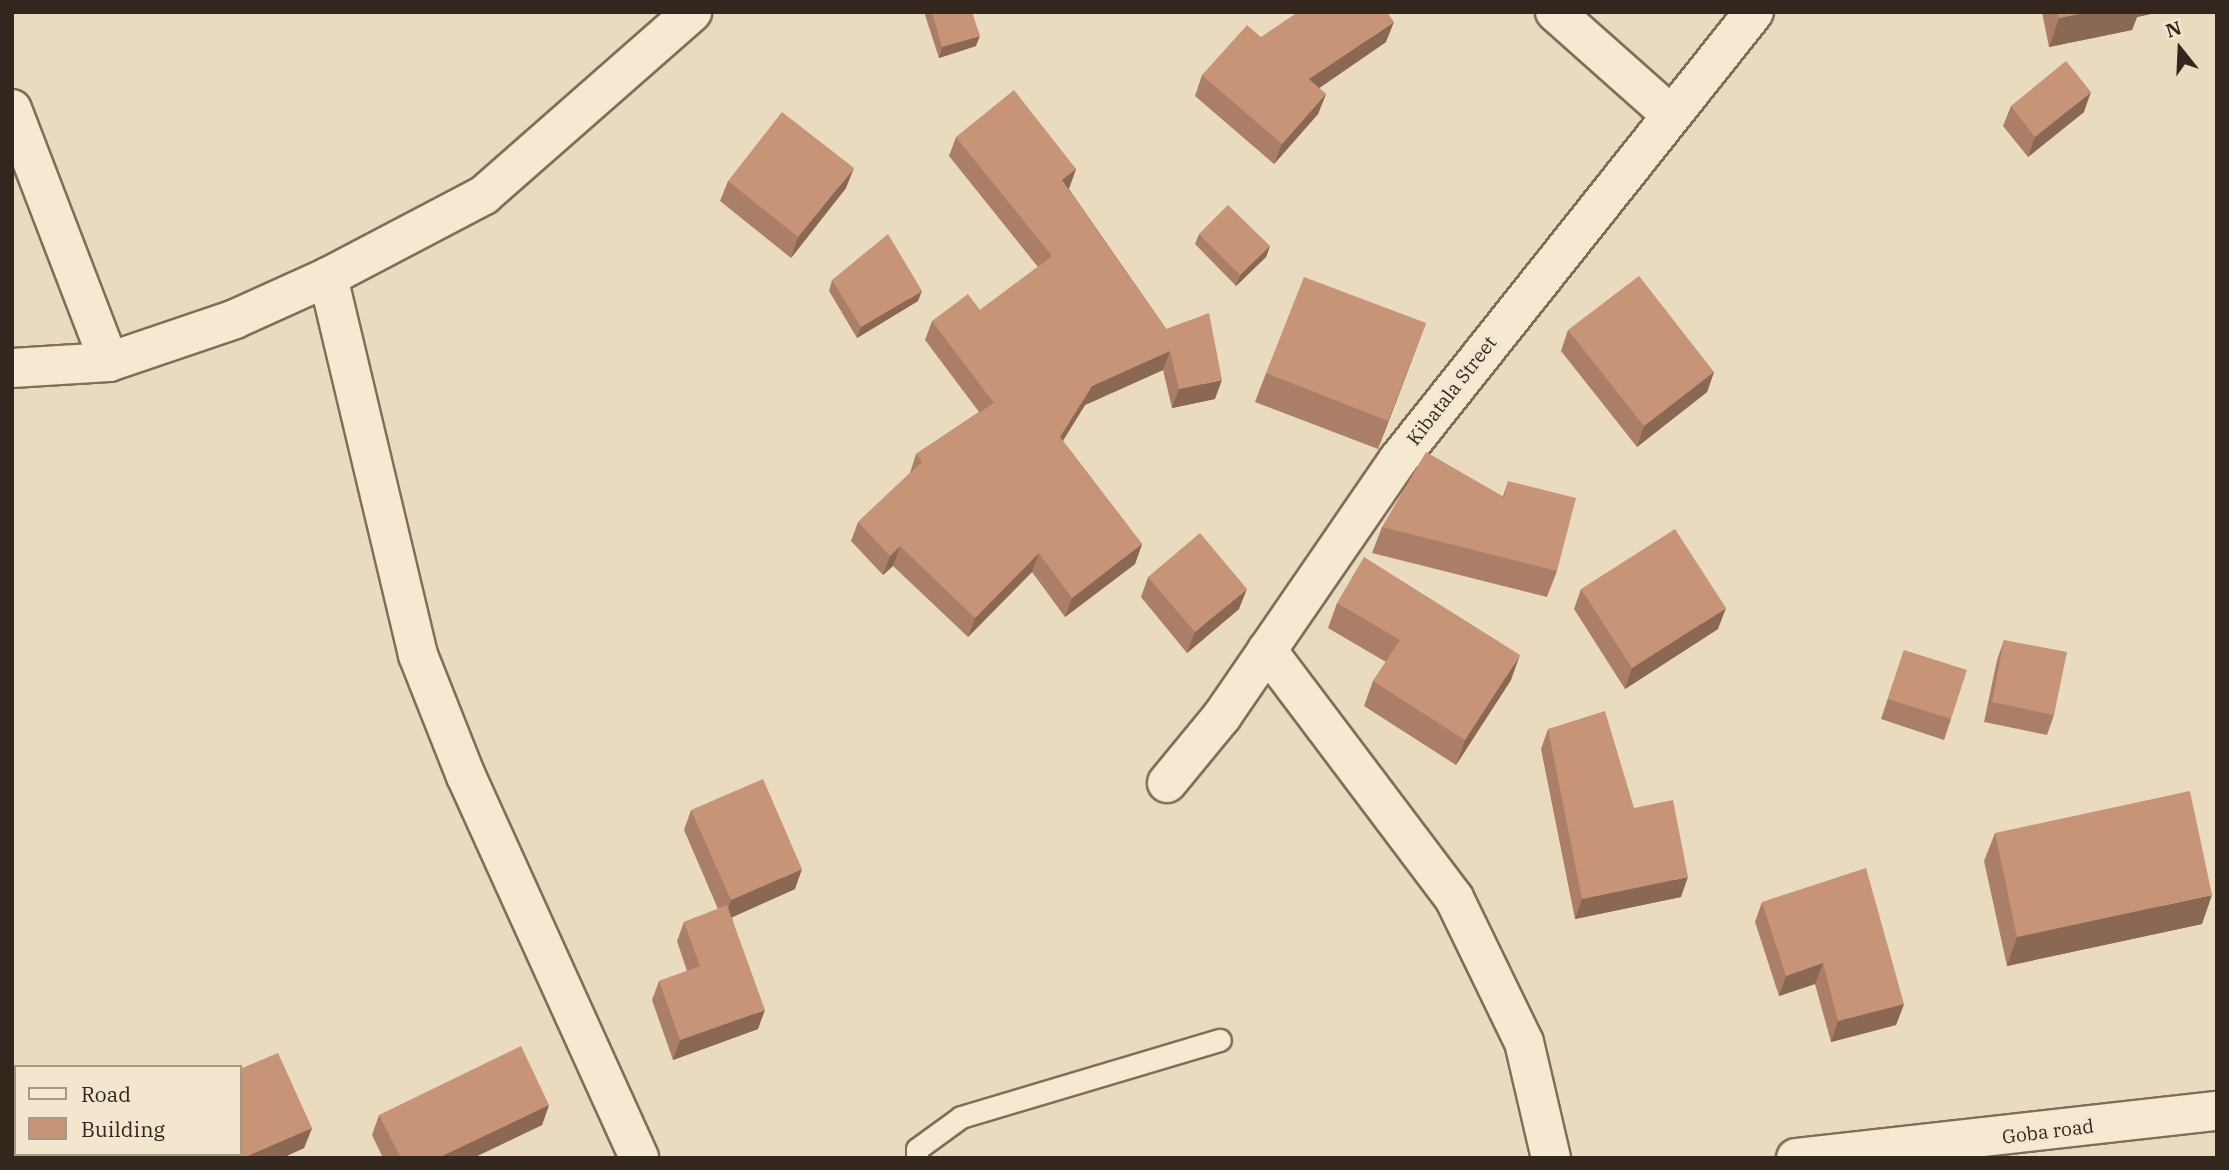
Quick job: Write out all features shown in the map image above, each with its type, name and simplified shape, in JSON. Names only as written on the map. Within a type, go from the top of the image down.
[{"type":"street","points":[[12,368],[109,362],[235,319],[328,277],[484,195],[692,12]]},
{"type":"street","points":[[1555,12],[1671,115]]},
{"type":"street","name":"Kibatala Street","points":[[1167,783],[1267,650],[1398,460],[1754,12]]},
{"type":"street","points":[[12,108],[109,362]]},
{"type":"street","points":[[328,277],[418,655],[466,776],[639,1158]]},
{"type":"street","points":[[1267,650],[1454,898],[1524,1042],[1551,1158]]},
{"type":"street","name":"Goba road","points":[[1796,1158],[2217,1111]]},
{"type":"lane","points":[[917,1158],[917,1149],[961,1117],[1220,1040]]},
{"type":"building","points":[[932,12],[972,12],[980,36],[942,47]]},
{"type":"building","points":[[1298,12],[1387,12],[1394,22],[1309,79],[1326,94],[1282,144],[1202,75],[1247,25],[1261,37]]},
{"type":"building","points":[[2058,12],[2089,12],[2059,18]]},
{"type":"building","points":[[2066,61],[2091,92],[2035,137],[2011,106]]},
{"type":"building","points":[[1014,90],[1076,169],[1062,180],[1166,329],[1209,313],[1222,380],[1179,389],[1170,351],[1092,386],[1060,437],[1142,544],[1072,598],[1039,553],[975,618],[900,546],[890,556],[858,522],[922,462],[916,454],[994,403],[932,321],[968,294],[980,310],[1052,256],[956,137]]},
{"type":"building","points":[[782,112],[854,168],[798,237],[728,181]]},
{"type":"building","points":[[1228,205],[1270,246],[1240,275],[1199,234]]},
{"type":"building","points":[[888,234],[922,291],[861,327],[832,280]]},
{"type":"building","points":[[1639,276],[1714,372],[1644,426],[1568,330]]},
{"type":"building","points":[[1304,277],[1426,323],[1388,421],[1266,373]]},
{"type":"building","points":[[1426,452],[1504,497],[1508,481],[1576,498],[1557,571],[1382,527]]},
{"type":"building","points":[[1675,529],[1726,608],[1632,668],[1581,589]]},
{"type":"building","points":[[1200,533],[1247,589],[1195,632],[1148,577]]},
{"type":"building","points":[[1364,557],[1520,655],[1465,740],[1373,681],[1400,640],[1337,603]]},
{"type":"building","points":[[2004,640],[2067,652],[2054,715],[1992,702]]},
{"type":"building","points":[[1904,650],[1967,670],[1951,719],[1888,699]]},
{"type":"building","points":[[1605,711],[1634,808],[1673,800],[1688,877],[1582,899],[1548,729]]},
{"type":"building","points":[[763,779],[802,869],[731,900],[691,810]]},
{"type":"building","points":[[2190,791],[2212,895],[2017,937],[1995,833]]},
{"type":"building","points":[[1866,868],[1904,1004],[1838,1021],[1823,963],[1786,976],[1762,902]]},
{"type":"building","points":[[727,905],[765,1010],[680,1040],[659,981],[700,966],[684,922]]},
{"type":"building","points":[[521,1046],[549,1105],[438,1158],[401,1158],[379,1115]]},
{"type":"building","points":[[278,1053],[312,1128],[243,1158],[210,1158],[242,1156],[242,1068]]}]
